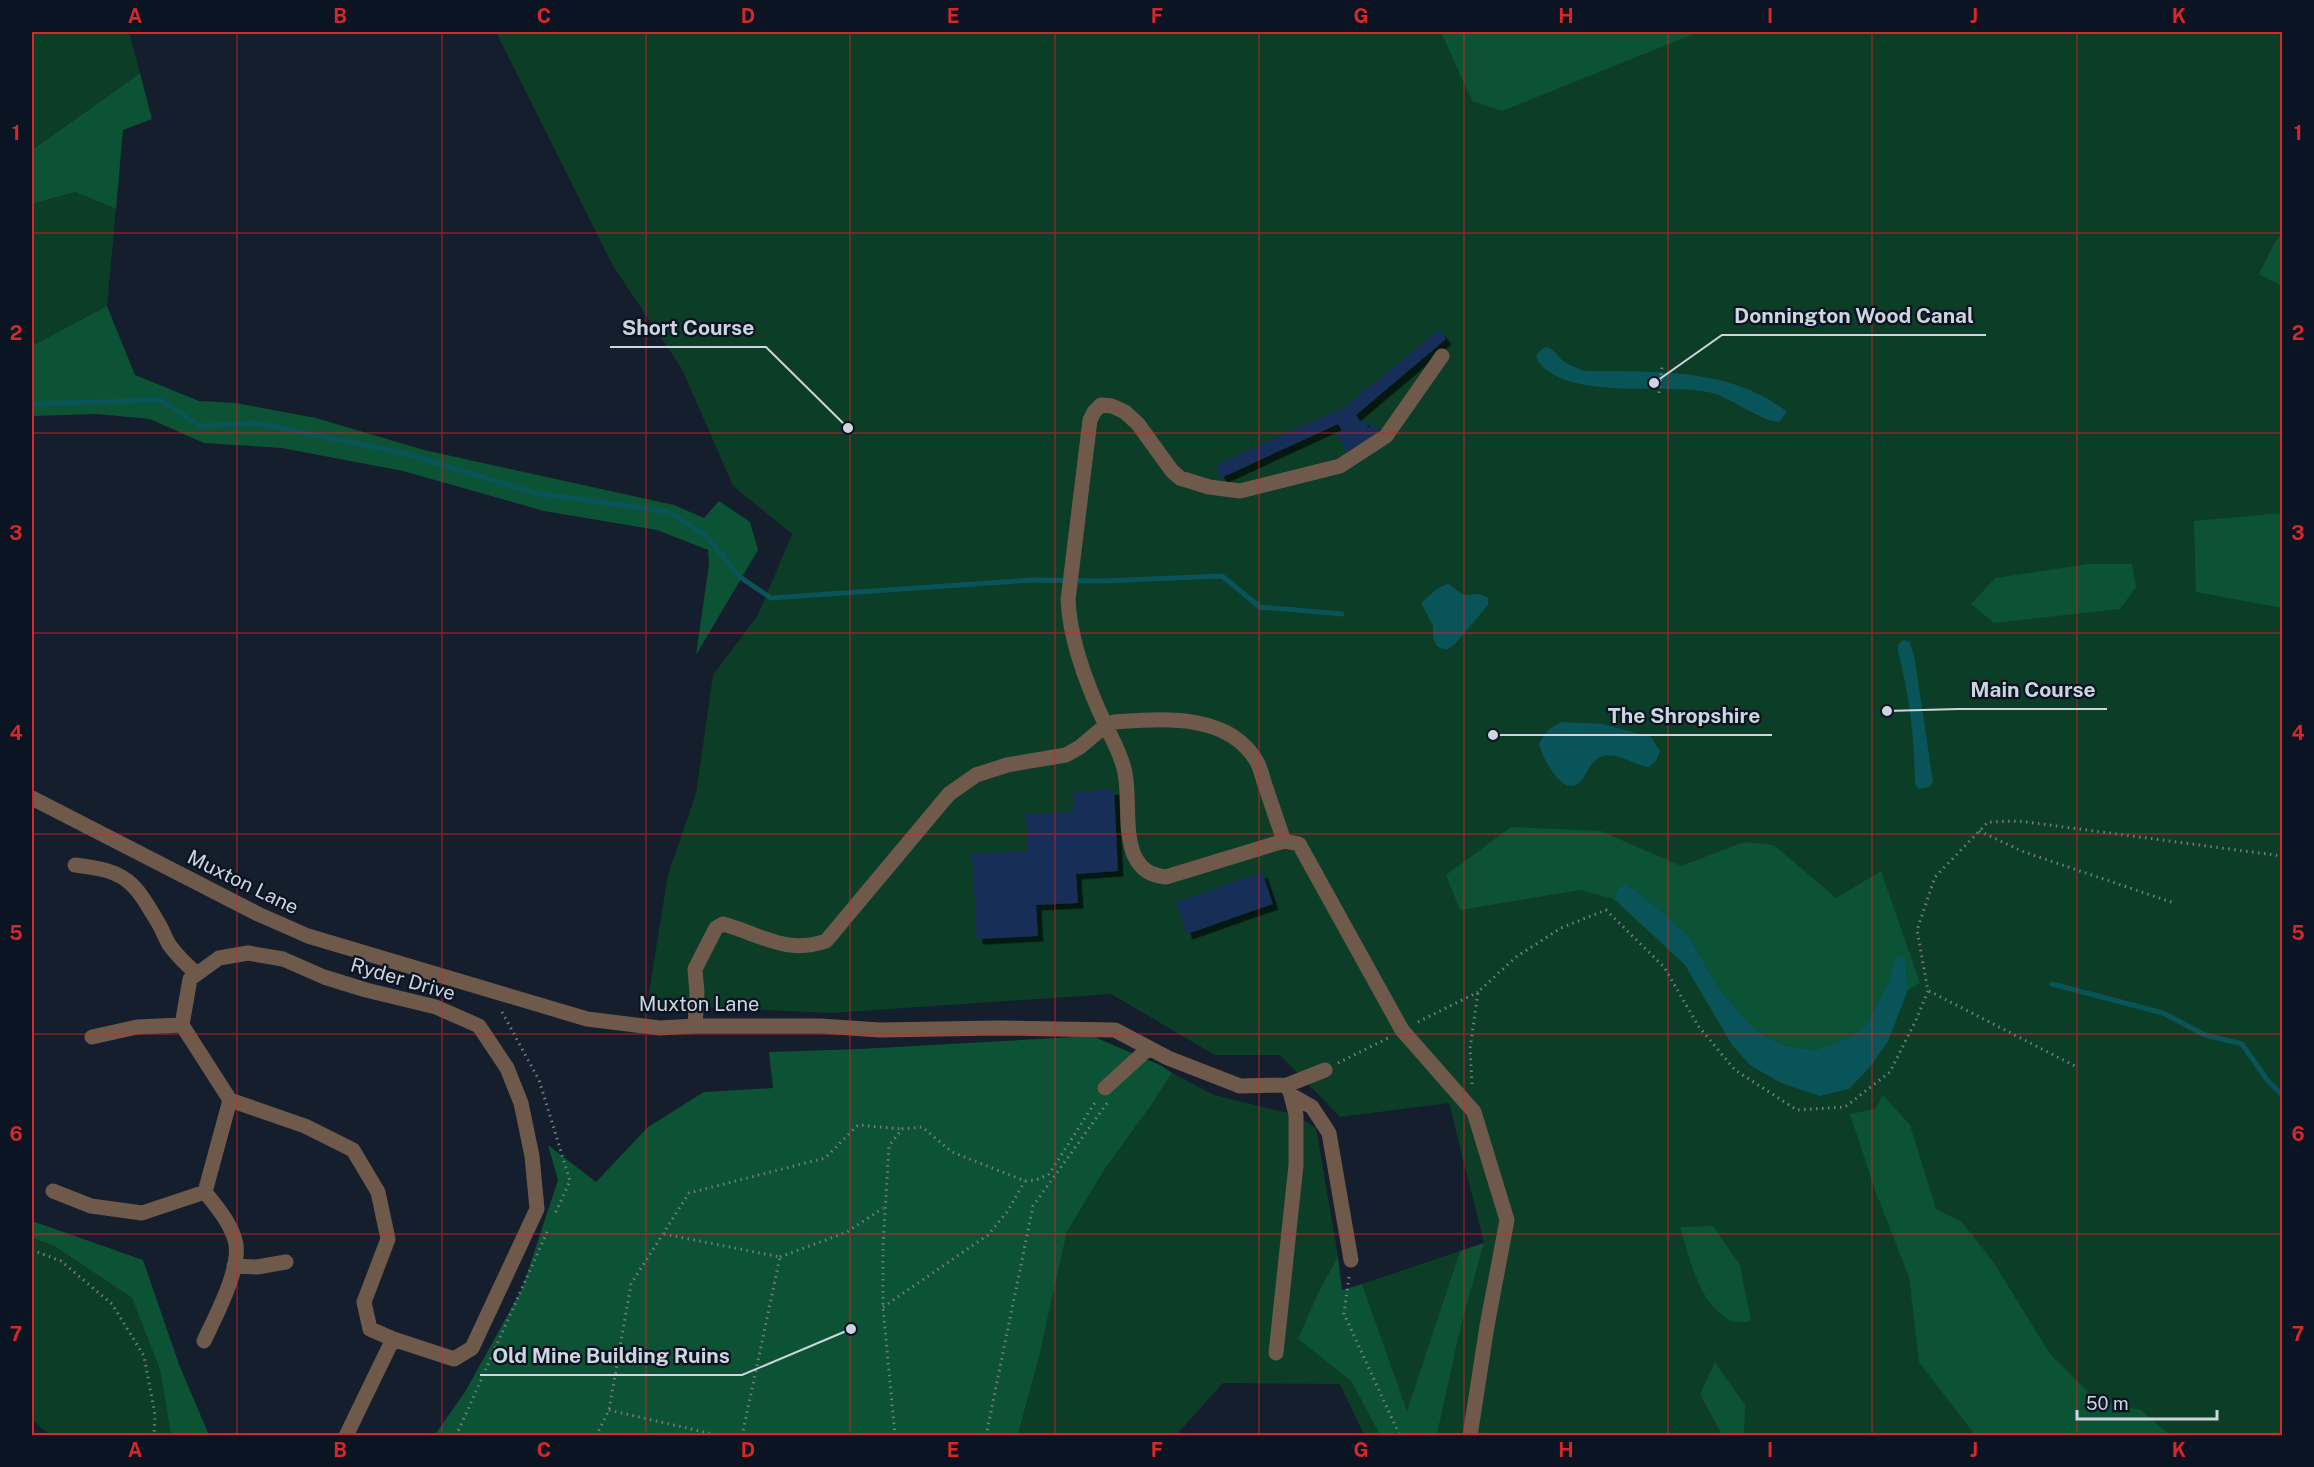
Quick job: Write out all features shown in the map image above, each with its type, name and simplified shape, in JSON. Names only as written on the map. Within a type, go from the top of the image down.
[{"type":"street","points":[[1442,356],[1386,436],[1340,466],[1240,491],[1209,487],[1180,478],[1172,471],[1138,424],[1125,412],[1112,406],[1101,405],[1090,420],[1069,620],[1084,670],[1116,744],[1125,772],[1130,834],[1134,854],[1143,869],[1152,875],[1166,877],[1284,841],[1299,844],[1402,1030],[1474,1112],[1507,1220],[1487,1326],[1470,1436]]},
{"type":"street","points":[[695,1026],[697,993],[695,969],[716,928],[723,924],[788,946],[810,947],[826,942],[949,794],[976,775],[1007,765],[1066,755],[1080,747],[1106,725],[1114,722],[1175,719],[1214,727],[1235,738],[1247,748],[1258,763],[1284,841]]},
{"type":"street","name":"Muxton Lane","points":[[32,798],[258,914],[308,936],[587,1018],[660,1028],[695,1026],[1115,1030],[1168,1058],[1240,1086],[1289,1090],[1325,1070]]},
{"type":"street","points":[[75,865],[101,868],[119,874],[134,885],[170,946],[197,974],[190,979],[182,1025],[230,1100],[205,1192]]},
{"type":"street","name":"Ryder Drive","points":[[197,974],[219,958],[238,954],[248,953],[283,959],[324,977],[436,1007],[479,1026],[507,1068],[521,1102],[532,1156],[537,1209],[472,1348],[454,1359],[370,1329],[364,1302],[388,1239],[378,1192],[353,1150],[304,1126],[230,1100]]},
{"type":"street","points":[[92,1037],[137,1027],[182,1025]]},
{"type":"street","points":[[1107,1094],[1149,1048]]},
{"type":"street","points":[[1289,1090],[1312,1107],[1329,1134],[1334,1152],[1351,1260]]},
{"type":"street","points":[[1276,1353],[1296,1165],[1296,1115],[1289,1090]]},
{"type":"street","points":[[53,1191],[91,1206],[142,1213],[205,1192]]},
{"type":"street","points":[[204,1341],[233,1276],[236,1241],[205,1192]]},
{"type":"street","points":[[234,1266],[257,1267],[286,1262]]},
{"type":"street","points":[[346,1436],[393,1339]]},
{"type":"path","points":[[1659,393],[1662,367]]},
{"type":"path","points":[[1474,1112],[1470,1049],[1478,992],[1516,957],[1561,928],[1606,910],[1664,967],[1699,1028],[1735,1070],[1797,1110],[1845,1107],[1890,1072],[1928,991],[1917,930],[1935,877],[1988,822],[2019,821],[2283,856]]},
{"type":"path","points":[[1979,831],[2024,852],[2174,903]]},
{"type":"path","points":[[456,1436],[570,1181],[539,1080],[490,989]]},
{"type":"path","points":[[1928,991],[2077,1067]]},
{"type":"path","points":[[596,1436],[609,1410],[632,1284],[689,1193],[825,1158],[858,1125],[902,1129],[922,1126],[952,1152],[1025,1181],[1036,1180],[1049,1174],[1107,1094]]},
{"type":"path","points":[[987,1436],[1033,1206],[1107,1094]]},
{"type":"path","points":[[895,1436],[884,1307],[883,1246],[889,1146],[902,1129]]},
{"type":"path","points":[[884,1307],[988,1235],[1007,1212],[1025,1181]]},
{"type":"path","points":[[663,1233],[780,1257],[847,1232],[885,1207]]},
{"type":"path","points":[[32,1250],[61,1261],[112,1304],[144,1356],[155,1415],[154,1436]]},
{"type":"path","points":[[742,1436],[780,1257]]},
{"type":"path","points":[[1351,1260],[1344,1314],[1400,1436]]},
{"type":"path","points":[[609,1410],[722,1436]]},
{"type":"shaded area","points":[[32,32],[129,32],[140,73],[32,150]]},
{"type":"shaded area","points":[[496,32],[2282,32],[2282,1435],[1437,1435],[1461,1326],[1484,1243],[1449,1103],[1340,1117],[1280,1055],[1215,1055],[1111,994],[831,1013],[647,1005],[668,874],[696,794],[713,675],[758,615],[792,534],[733,486],[682,369],[613,266]]},
{"type":"shaded area","points":[[1441,32],[1699,32],[1502,111],[1472,101]]},
{"type":"shaded area","points":[[140,73],[152,119],[123,130],[116,209],[75,192],[32,204],[32,150]]},
{"type":"shaded area","points":[[75,192],[116,209],[107,306],[32,346],[32,204]]},
{"type":"shaded area","points":[[2282,233],[2282,286],[2259,274],[2276,240]]},
{"type":"shaded area","points":[[107,306],[135,375],[199,401],[236,403],[316,418],[424,450],[674,505],[704,518],[719,501],[750,522],[758,550],[696,655],[709,564],[708,550],[657,530],[544,511],[403,471],[282,448],[204,443],[150,419],[97,414],[32,416],[32,346]]},
{"type":"shaded area","points":[[1545,347],[1553,350],[1567,364],[1586,371],[1665,373],[1717,380],[1765,397],[1787,412],[1779,422],[1712,393],[1693,390],[1590,386],[1567,380],[1548,371],[1536,357]]},
{"type":"shaded area","points":[[2282,513],[2282,608],[2196,592],[2194,521]]},
{"type":"shaded area","points":[[2088,564],[2132,564],[2136,587],[2120,609],[1994,623],[1971,604],[1995,578]]},
{"type":"shaded area","points":[[1448,584],[1464,595],[1479,594],[1488,598],[1488,605],[1454,645],[1446,650],[1437,646],[1433,638],[1433,626],[1421,603],[1438,588]]},
{"type":"shaded area","points":[[1903,640],[1910,642],[1915,660],[1933,782],[1929,787],[1919,789],[1915,784],[1911,717],[1898,651],[1898,645]]},
{"type":"shaded area","points":[[1563,722],[1603,724],[1651,737],[1660,751],[1656,761],[1649,767],[1617,756],[1605,756],[1592,763],[1580,782],[1573,786],[1567,785],[1554,774],[1539,744],[1549,730]]},
{"type":"shaded area","points":[[1511,827],[1601,831],[1681,866],[1744,842],[1774,845],[1836,898],[1881,871],[1920,983],[1908,990],[1905,959],[1896,955],[1889,982],[1865,1026],[1839,1042],[1815,1050],[1786,1046],[1768,1038],[1748,1022],[1719,989],[1689,936],[1649,901],[1626,885],[1618,888],[1614,899],[1580,890],[1460,910],[1446,875]]},
{"type":"shaded area","points":[[1626,884],[1689,936],[1719,989],[1748,1022],[1768,1038],[1786,1046],[1815,1050],[1839,1042],[1865,1026],[1889,982],[1896,955],[1905,958],[1908,990],[1888,1041],[1871,1066],[1849,1089],[1819,1096],[1779,1082],[1750,1065],[1732,1045],[1685,965],[1614,899],[1618,888]]},
{"type":"shaded area","points":[[1092,1036],[1160,1065],[1172,1073],[1103,1172],[1067,1232],[1039,1357],[1018,1435],[434,1436],[465,1392],[522,1289],[558,1180],[548,1145],[596,1182],[648,1127],[704,1092],[773,1088],[769,1052]]},
{"type":"shaded area","points":[[1172,1073],[1214,1095],[1296,1115],[1316,1128],[1338,1256],[1317,1295],[1299,1339],[1351,1381],[1380,1435],[1364,1435],[1340,1384],[1223,1383],[1176,1435],[1018,1436],[1039,1357],[1067,1232],[1103,1172]]},
{"type":"shaded area","points":[[1883,1095],[1910,1125],[1936,1209],[1962,1222],[1994,1263],[2050,1354],[2097,1401],[2141,1410],[2170,1435],[1975,1435],[1919,1362],[1909,1277],[1875,1190],[1850,1114],[1875,1109]]},
{"type":"shaded area","points":[[32,1221],[143,1260],[180,1367],[209,1435],[171,1435],[160,1370],[132,1298],[54,1246],[32,1238]]},
{"type":"shaded area","points":[[1713,1226],[1740,1265],[1751,1321],[1734,1322],[1721,1314],[1711,1304],[1697,1280],[1680,1227]]},
{"type":"shaded area","points":[[32,1238],[54,1246],[132,1298],[160,1370],[171,1435],[50,1435],[32,1420]]},
{"type":"shaded area","points":[[1484,1243],[1461,1326],[1437,1435],[1380,1435],[1351,1381],[1298,1339],[1317,1295],[1338,1256],[1342,1290],[1362,1284],[1407,1411],[1460,1251]]},
{"type":"shaded area","points":[[1460,1251],[1407,1412],[1362,1284]]},
{"type":"shaded area","points":[[1715,1362],[1745,1405],[1744,1435],[1722,1435],[1700,1394]]},
{"type":"building","points":[[1439,330],[1446,339],[1356,415],[1360,421],[1364,420],[1368,428],[1374,424],[1380,432],[1347,452],[1336,434],[1342,431],[1338,424],[1221,478],[1216,465],[1344,407]]},
{"type":"building","points":[[1114,789],[1118,871],[1076,874],[1078,903],[1036,905],[1038,936],[977,939],[972,854],[1028,851],[1026,814],[1073,812],[1073,792]]},
{"type":"building","points":[[1262,872],[1273,904],[1187,934],[1176,902]]},
{"type":"waterway","points":[[32,404],[161,400],[200,426],[256,423],[403,453],[535,493],[669,512],[706,536],[740,577],[771,598],[1032,580],[1103,581],[1222,576],[1260,607],[1342,614]]},
{"type":"waterway","points":[[2052,984],[2163,1013],[2205,1035],[2242,1044],[2268,1081],[2282,1095]]},
{"type":"place","name":"Donnington Wood Canal","points":[[1654,383]]},
{"type":"place","name":"Short Course","points":[[848,428]]},
{"type":"place","name":"Main Course","points":[[1887,711]]},
{"type":"place","name":"The Shropshire","points":[[1493,735]]},
{"type":"place","name":"Old Mine Building Ruins","points":[[851,1329]]}]
